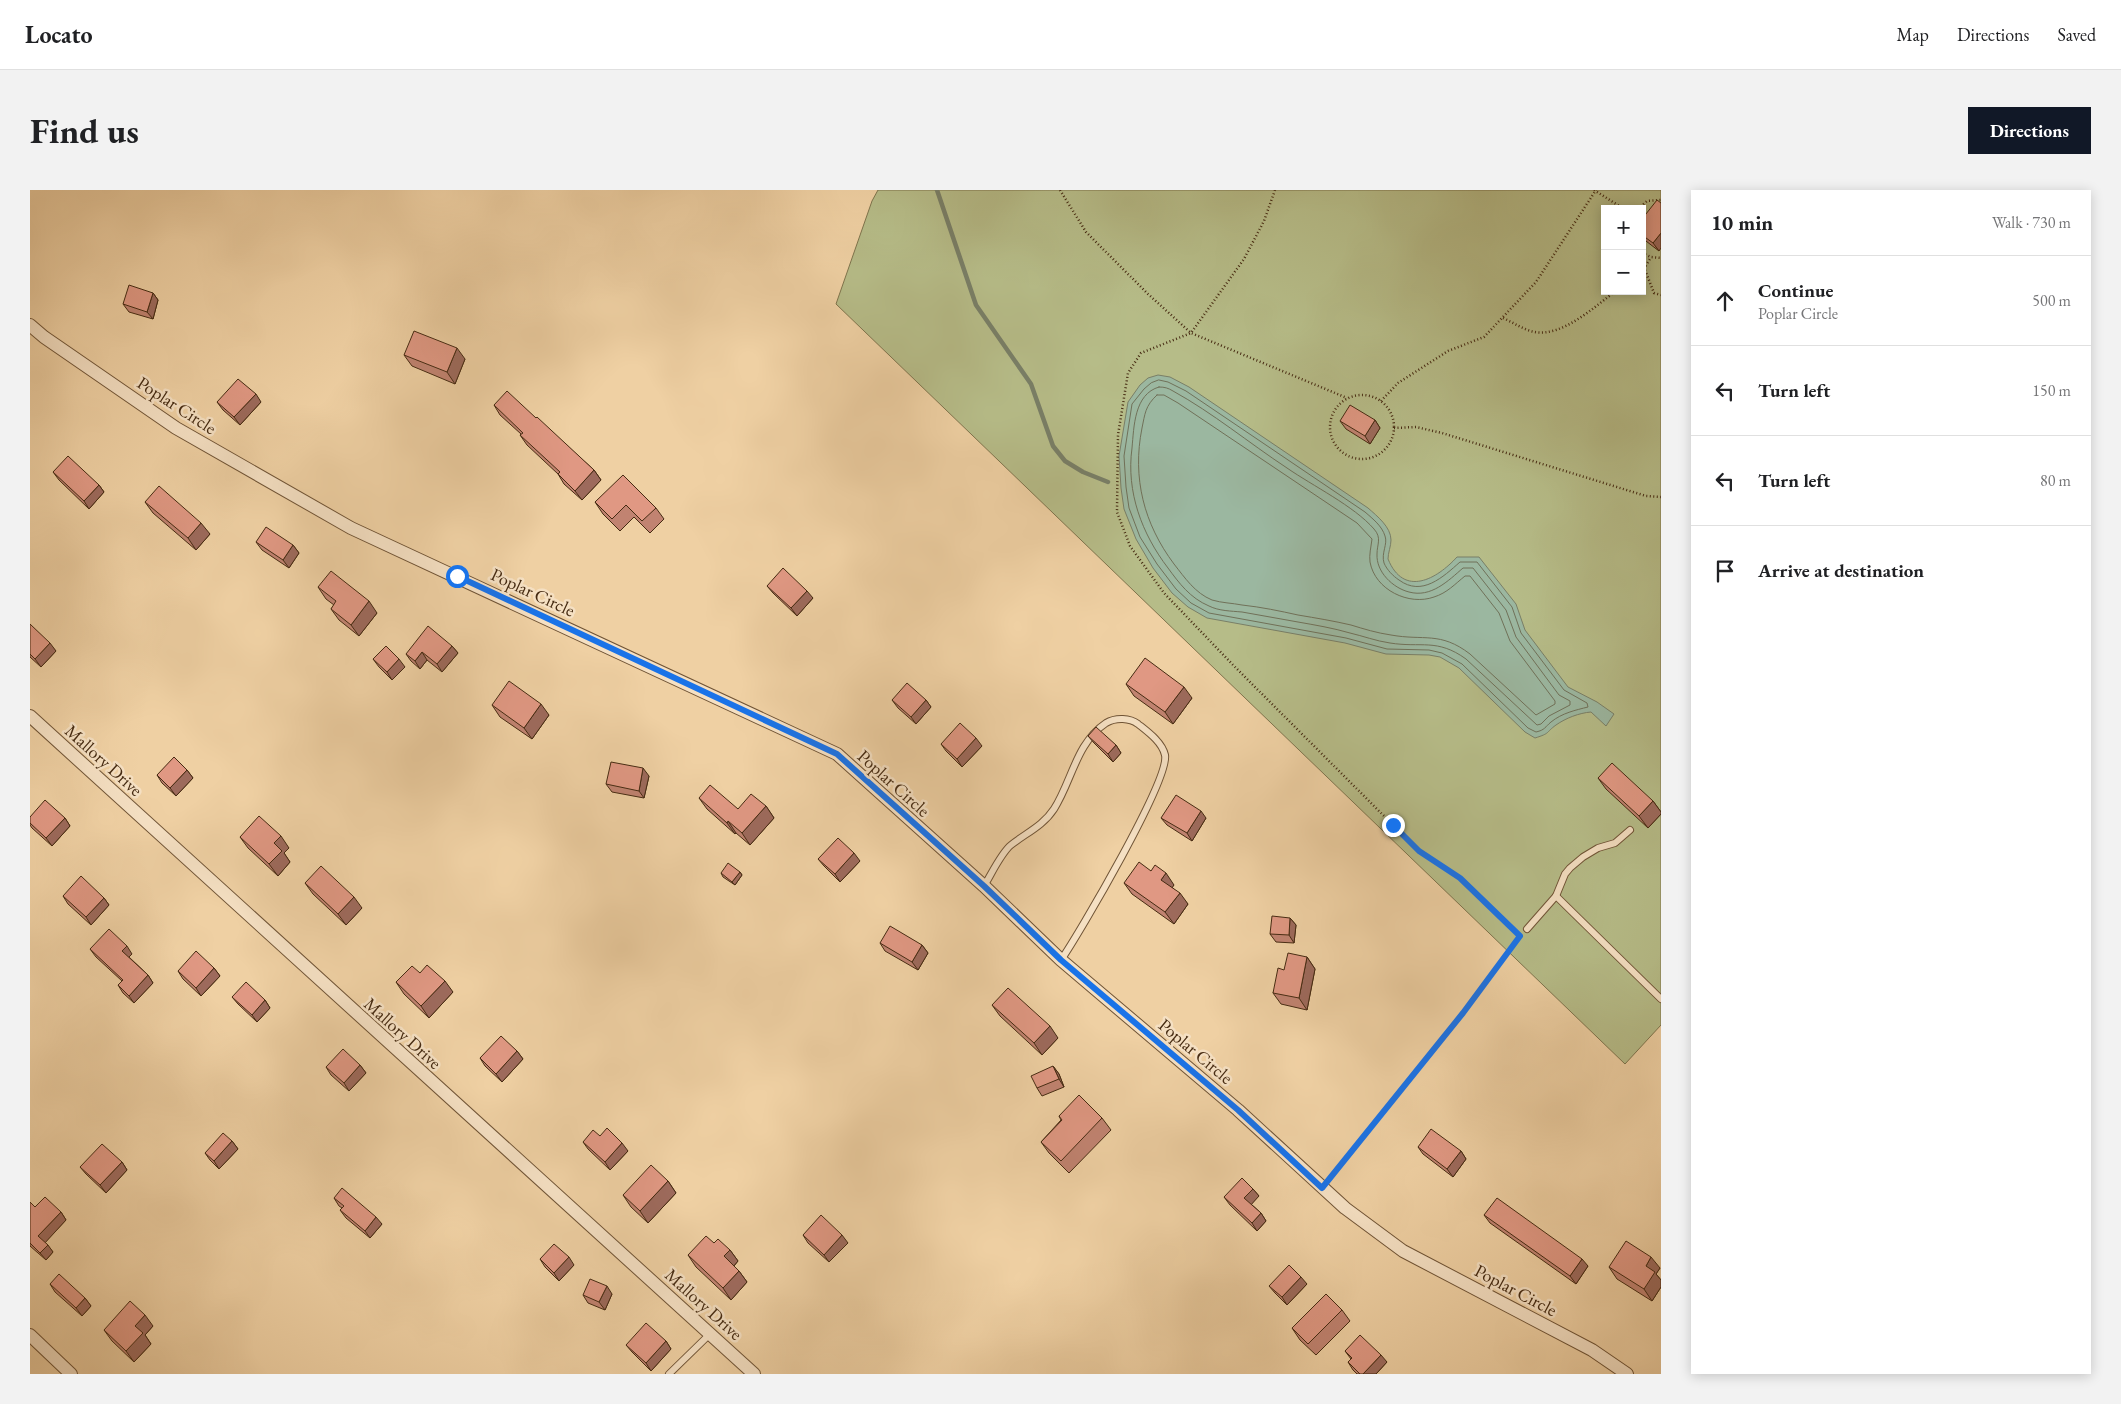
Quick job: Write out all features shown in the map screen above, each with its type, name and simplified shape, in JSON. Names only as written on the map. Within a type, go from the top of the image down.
[{"type":"street","name":"Poplar Circle","points":[[30,325],[44,337],[176,428],[351,528],[837,754],[984,886],[1061,960],[1238,1110],[1345,1208],[1403,1251],[1592,1350],[1627,1374]]},
{"type":"street","name":"Mallory Drive","points":[[30,716],[415,1068],[754,1374]]},
{"type":"street","points":[[30,1336],[71,1374]]},
{"type":"lane","points":[[984,886],[1009,846],[1040,827],[1054,810],[1077,757],[1107,722],[1125,718],[1149,732],[1160,745],[1165,756],[1161,778],[1114,871],[1061,960]]},
{"type":"lane","points":[[1527,929],[1556,896],[1565,874],[1570,868],[1598,848],[1615,843],[1630,830]]},
{"type":"lane","points":[[1556,896],[1661,998]]},
{"type":"lane","points":[[669,1374],[710,1333]]},
{"type":"path","points":[[1060,190],[1086,232],[1148,294],[1191,333],[1347,398]]},
{"type":"path","points":[[1275,190],[1264,221],[1244,259],[1191,333],[1141,353],[1128,373],[1118,435],[1117,512],[1130,546],[1164,593],[1419,851],[1460,878],[1520,936],[1463,1013],[1322,1188]]},
{"type":"path","points":[[1381,401],[1398,384],[1448,351],[1484,337],[1536,282],[1595,190],[1618,205]]},
{"type":"path","points":[[1642,205],[1647,201],[1661,200]]},
{"type":"path","points":[[1646,255],[1661,258]]},
{"type":"path","points":[[1646,265],[1650,257]]},
{"type":"path","points":[[1646,277],[1654,293],[1661,295]]},
{"type":"path","points":[[1503,318],[1524,329],[1537,332],[1552,330],[1572,323],[1610,295]]},
{"type":"path","points":[[1364,394],[1381,401],[1393,417],[1394,428],[1392,438],[1387,447],[1379,454],[1370,458],[1360,459],[1345,454],[1334,443],[1330,433],[1330,423],[1338,404],[1347,398],[1364,394]]},
{"type":"path","points":[[1394,428],[1416,427],[1442,433],[1646,496],[1661,497]]},
{"type":"green space","points":[[878,190],[1661,190],[1661,1025],[1625,1064],[836,304],[872,201]]},
{"type":"water","points":[[1158,375],[1170,377],[1189,387],[1368,508],[1383,522],[1389,531],[1391,540],[1388,559],[1395,571],[1403,578],[1421,581],[1431,578],[1440,572],[1457,557],[1479,557],[1516,604],[1525,630],[1568,687],[1597,702],[1614,714],[1606,726],[1591,712],[1564,720],[1546,734],[1535,738],[1525,732],[1459,668],[1440,657],[1386,654],[1345,643],[1207,618],[1188,607],[1172,593],[1153,568],[1136,539],[1124,509],[1121,488],[1119,456],[1128,402],[1140,385],[1148,378]]},
{"type":"building","points":[[1657,200],[1661,203],[1661,233],[1653,243],[1646,238],[1646,214]]},
{"type":"building","points":[[129,285],[153,293],[147,312],[123,304]]},
{"type":"building","points":[[414,331],[457,348],[447,372],[404,355]]},
{"type":"building","points":[[238,379],[256,394],[234,417],[217,402]]},
{"type":"building","points":[[507,391],[594,470],[575,491],[558,474],[560,472],[520,435],[523,433],[494,405]]},
{"type":"building","points":[[1350,405],[1375,420],[1365,436],[1340,421]]},
{"type":"building","points":[[68,456],[99,485],[84,501],[53,472]]},
{"type":"building","points":[[623,475],[656,508],[642,521],[626,505],[612,519],[595,502]]},
{"type":"building","points":[[159,486],[201,523],[188,538],[145,502]]},
{"type":"building","points":[[266,527],[293,545],[283,560],[256,542]]},
{"type":"building","points":[[783,568],[807,591],[791,608],[767,586]]},
{"type":"building","points":[[331,571],[369,601],[351,625],[331,609],[336,601],[318,587]]},
{"type":"building","points":[[30,624],[50,643],[35,659],[30,654]]},
{"type":"building","points":[[428,626],[452,646],[437,664],[422,652],[415,661],[406,654]]},
{"type":"building","points":[[386,646],[399,659],[387,672],[373,659]]},
{"type":"building","points":[[1145,658],[1184,687],[1165,712],[1126,684]]},
{"type":"building","points":[[509,681],[541,704],[524,728],[492,705]]},
{"type":"building","points":[[907,683],[926,700],[911,717],[892,700]]},
{"type":"building","points":[[960,723],[976,738],[957,759],[941,744]]},
{"type":"building","points":[[1096,727],[1116,745],[1108,754],[1088,736]]},
{"type":"building","points":[[174,757],[187,770],[170,788],[157,775]]},
{"type":"building","points":[[611,762],[643,768],[639,791],[606,784]]},
{"type":"building","points":[[1612,763],[1653,801],[1639,816],[1598,778]]},
{"type":"building","points":[[710,785],[738,809],[751,794],[766,806],[742,833],[728,821],[727,823],[699,798]]},
{"type":"building","points":[[1176,795],[1201,811],[1187,833],[1161,818]]},
{"type":"building","points":[[45,800],[65,818],[46,838],[30,823],[30,817]]},
{"type":"building","points":[[259,816],[281,836],[274,843],[282,851],[269,864],[240,837]]},
{"type":"building","points":[[838,838],[854,853],[835,874],[818,859]]},
{"type":"building","points":[[1139,862],[1151,871],[1155,865],[1166,873],[1161,880],[1180,893],[1165,912],[1124,883]]},
{"type":"building","points":[[728,863],[740,872],[732,882],[721,873]]},
{"type":"building","points":[[321,866],[354,897],[338,914],[305,883]]},
{"type":"building","points":[[81,876],[104,898],[86,917],[63,896]]},
{"type":"building","points":[[1272,916],[1290,918],[1289,935],[1270,934]]},
{"type":"building","points":[[890,926],[922,945],[912,962],[880,943]]},
{"type":"building","points":[[109,929],[127,946],[122,951],[148,975],[129,996],[118,985],[123,980],[90,949]]},
{"type":"building","points":[[196,951],[214,968],[196,988],[178,971]]},
{"type":"building","points":[[1288,953],[1307,957],[1299,998],[1273,993],[1278,968],[1284,970]]},
{"type":"building","points":[[427,965],[445,981],[421,1006],[396,982],[412,966],[420,973]]},
{"type":"building","points":[[246,982],[265,1000],[252,1015],[232,997]]},
{"type":"building","points":[[1008,988],[1050,1026],[1034,1043],[992,1005]]},
{"type":"building","points":[[501,1036],[517,1051],[496,1074],[480,1058]]},
{"type":"building","points":[[343,1049],[360,1065],[344,1083],[326,1067]]},
{"type":"building","points":[[1053,1066],[1059,1079],[1037,1088],[1031,1076]]},
{"type":"building","points":[[1079,1095],[1102,1118],[1061,1161],[1041,1142],[1062,1120],[1059,1116]]},
{"type":"building","points":[[607,1128],[622,1143],[605,1162],[583,1142],[593,1130],[600,1136]]},
{"type":"building","points":[[1431,1129],[1461,1151],[1447,1169],[1418,1147]]},
{"type":"building","points":[[223,1133],[232,1141],[214,1161],[205,1153]]},
{"type":"building","points":[[102,1144],[122,1162],[100,1185],[80,1167]]},
{"type":"building","points":[[651,1165],[668,1181],[640,1211],[623,1195]]},
{"type":"building","points":[[1242,1178],[1253,1189],[1244,1198],[1261,1213],[1252,1223],[1224,1197]]},
{"type":"building","points":[[342,1188],[376,1217],[365,1231],[340,1210],[344,1206],[334,1198]]},
{"type":"building","points":[[45,1197],[61,1212],[38,1236],[48,1245],[40,1253],[30,1243],[30,1202],[35,1207]]},
{"type":"building","points":[[1497,1198],[1582,1259],[1570,1276],[1484,1215]]},
{"type":"building","points":[[821,1215],[842,1235],[824,1255],[803,1235]]},
{"type":"building","points":[[706,1236],[714,1243],[718,1239],[730,1250],[724,1256],[739,1271],[723,1288],[688,1255]]},
{"type":"building","points":[[1626,1241],[1651,1257],[1646,1266],[1655,1272],[1644,1289],[1609,1267]]},
{"type":"building","points":[[554,1244],[569,1257],[554,1273],[540,1259]]},
{"type":"building","points":[[1289,1265],[1301,1277],[1282,1297],[1269,1286]]},
{"type":"building","points":[[59,1274],[85,1298],[76,1308],[50,1284]]},
{"type":"building","points":[[590,1279],[607,1286],[599,1302],[583,1295]]},
{"type":"building","points":[[1326,1294],[1342,1310],[1308,1344],[1292,1328]]},
{"type":"building","points":[[130,1301],[145,1315],[135,1326],[143,1333],[126,1351],[104,1330]]},
{"type":"building","points":[[646,1323],[666,1341],[646,1363],[626,1345]]},
{"type":"building","points":[[1360,1335],[1381,1355],[1363,1374],[1360,1374],[1348,1362],[1352,1358],[1345,1351]]},
{"type":"waterway","points":[[937,190],[976,305],[1031,384],[1053,446],[1065,461],[1083,472],[1108,482]]},
{"type":"route","points":[[457,576],[837,754],[984,886],[1061,960],[1238,1110],[1322,1188],[1463,1013],[1520,936],[1460,878],[1419,851],[1393,825]]}]
